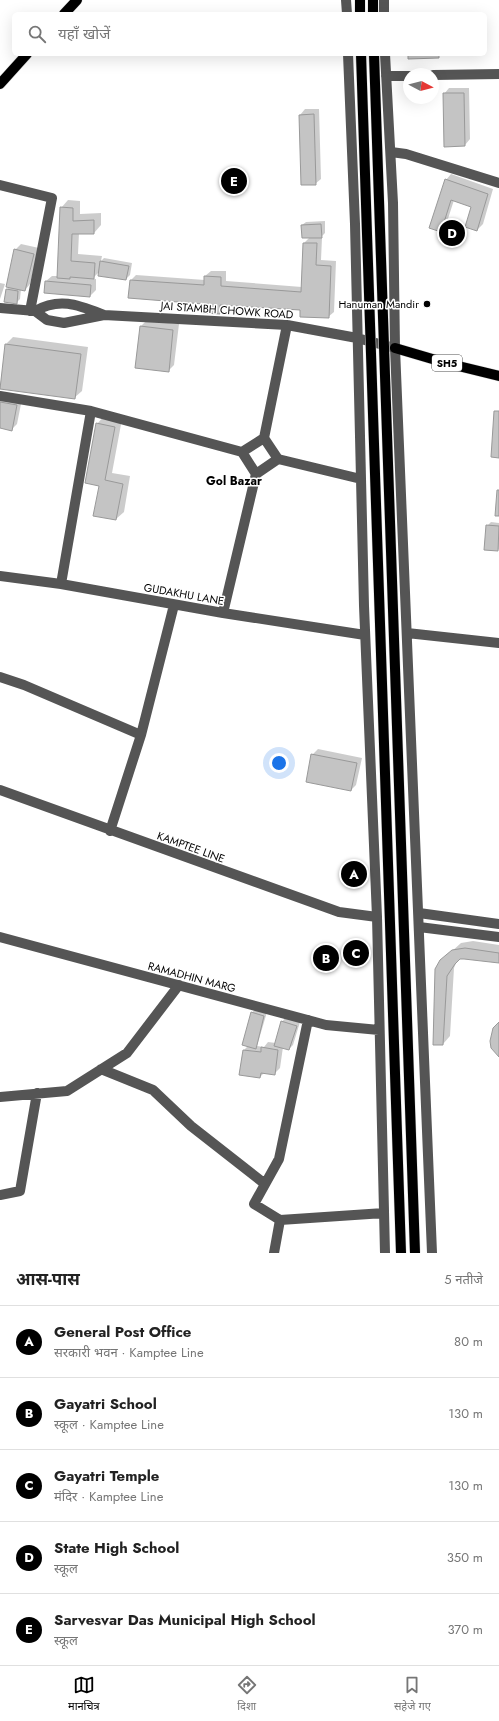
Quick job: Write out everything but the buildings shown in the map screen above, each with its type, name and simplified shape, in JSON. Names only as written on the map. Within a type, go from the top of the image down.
[{"type":"main road","points":[[66,12],[77,0]]},
{"type":"main road","points":[[360,0],[360,12]]},
{"type":"main road","points":[[373,0],[373,12]]},
{"type":"main road","points":[[0,84],[25,56]]},
{"type":"main road","points":[[361,56],[401,1253]]},
{"type":"main road","points":[[374,56],[415,1253]]},
{"type":"main road","name":"SH5","points":[[395,348],[446,363],[499,376]]},
{"type":"street","points":[[346,0],[347,12]]},
{"type":"street","points":[[384,0],[384,12]]},
{"type":"street","points":[[348,56],[365,635],[377,917],[385,1253]]},
{"type":"street","points":[[385,56],[390,152],[395,348],[432,1253]]},
{"type":"street","points":[[439,75],[499,74]]},
{"type":"street","points":[[386,76],[403,76]]},
{"type":"street","points":[[390,152],[406,154],[499,183]]},
{"type":"street","points":[[0,185],[52,198],[32,311]]},
{"type":"street","name":"JAI STAMBH CHOWK ROAD","points":[[0,311],[32,311],[46,305],[64,303],[86,308],[104,315]]},
{"type":"street","name":"JAI STAMBH CHOWK ROAD","points":[[32,311],[46,320],[64,323],[104,315],[287,325],[357,338],[395,348]]},
{"type":"street","points":[[287,325],[264,438],[278,459],[361,479]]},
{"type":"street","points":[[0,396],[91,411],[242,452],[256,474]]},
{"type":"street","points":[[61,584],[91,411]]},
{"type":"street","points":[[242,452],[264,438]]},
{"type":"street","points":[[223,613],[256,474],[278,459]]},
{"type":"street","name":"GUDAKHU LANE","points":[[0,576],[61,584],[174,605],[365,635]]},
{"type":"street","points":[[110,831],[141,735],[174,605]]},
{"type":"street","points":[[407,633],[499,643]]},
{"type":"street","points":[[0,677],[24,685],[141,735]]},
{"type":"street","name":"KAMPTEE LINE","points":[[0,790],[110,831],[339,912],[377,917]]},
{"type":"street","points":[[419,913],[499,924]]},
{"type":"street","points":[[419,927],[499,937]]},
{"type":"street","name":"RAMADHIN MARG","points":[[0,937],[326,1025],[379,1030]]},
{"type":"street","points":[[0,1097],[67,1090],[127,1053],[179,985]]},
{"type":"street","points":[[308,1020],[279,1158],[254,1204],[280,1220],[384,1213]]},
{"type":"street","points":[[101,1069],[153,1090],[191,1126],[265,1184]]},
{"type":"street","points":[[0,1195],[20,1191],[37,1093]]},
{"type":"street","points":[[274,1253],[280,1220]]},
{"type":"place","name":"Sarvesvar Das Municipal High School","points":[[234,181]]},
{"type":"place","name":"State High School","points":[[452,233]]},
{"type":"place","name":"Hanuman Mandir","points":[[427,304]]},
{"type":"place","name":"General Post Office","points":[[354,874]]},
{"type":"place","name":"Gayatri Temple","points":[[356,953]]},
{"type":"place","name":"Gayatri School","points":[[326,958]]},
{"type":"district","name":"Gol Bazar","points":[[234,481]]}]
